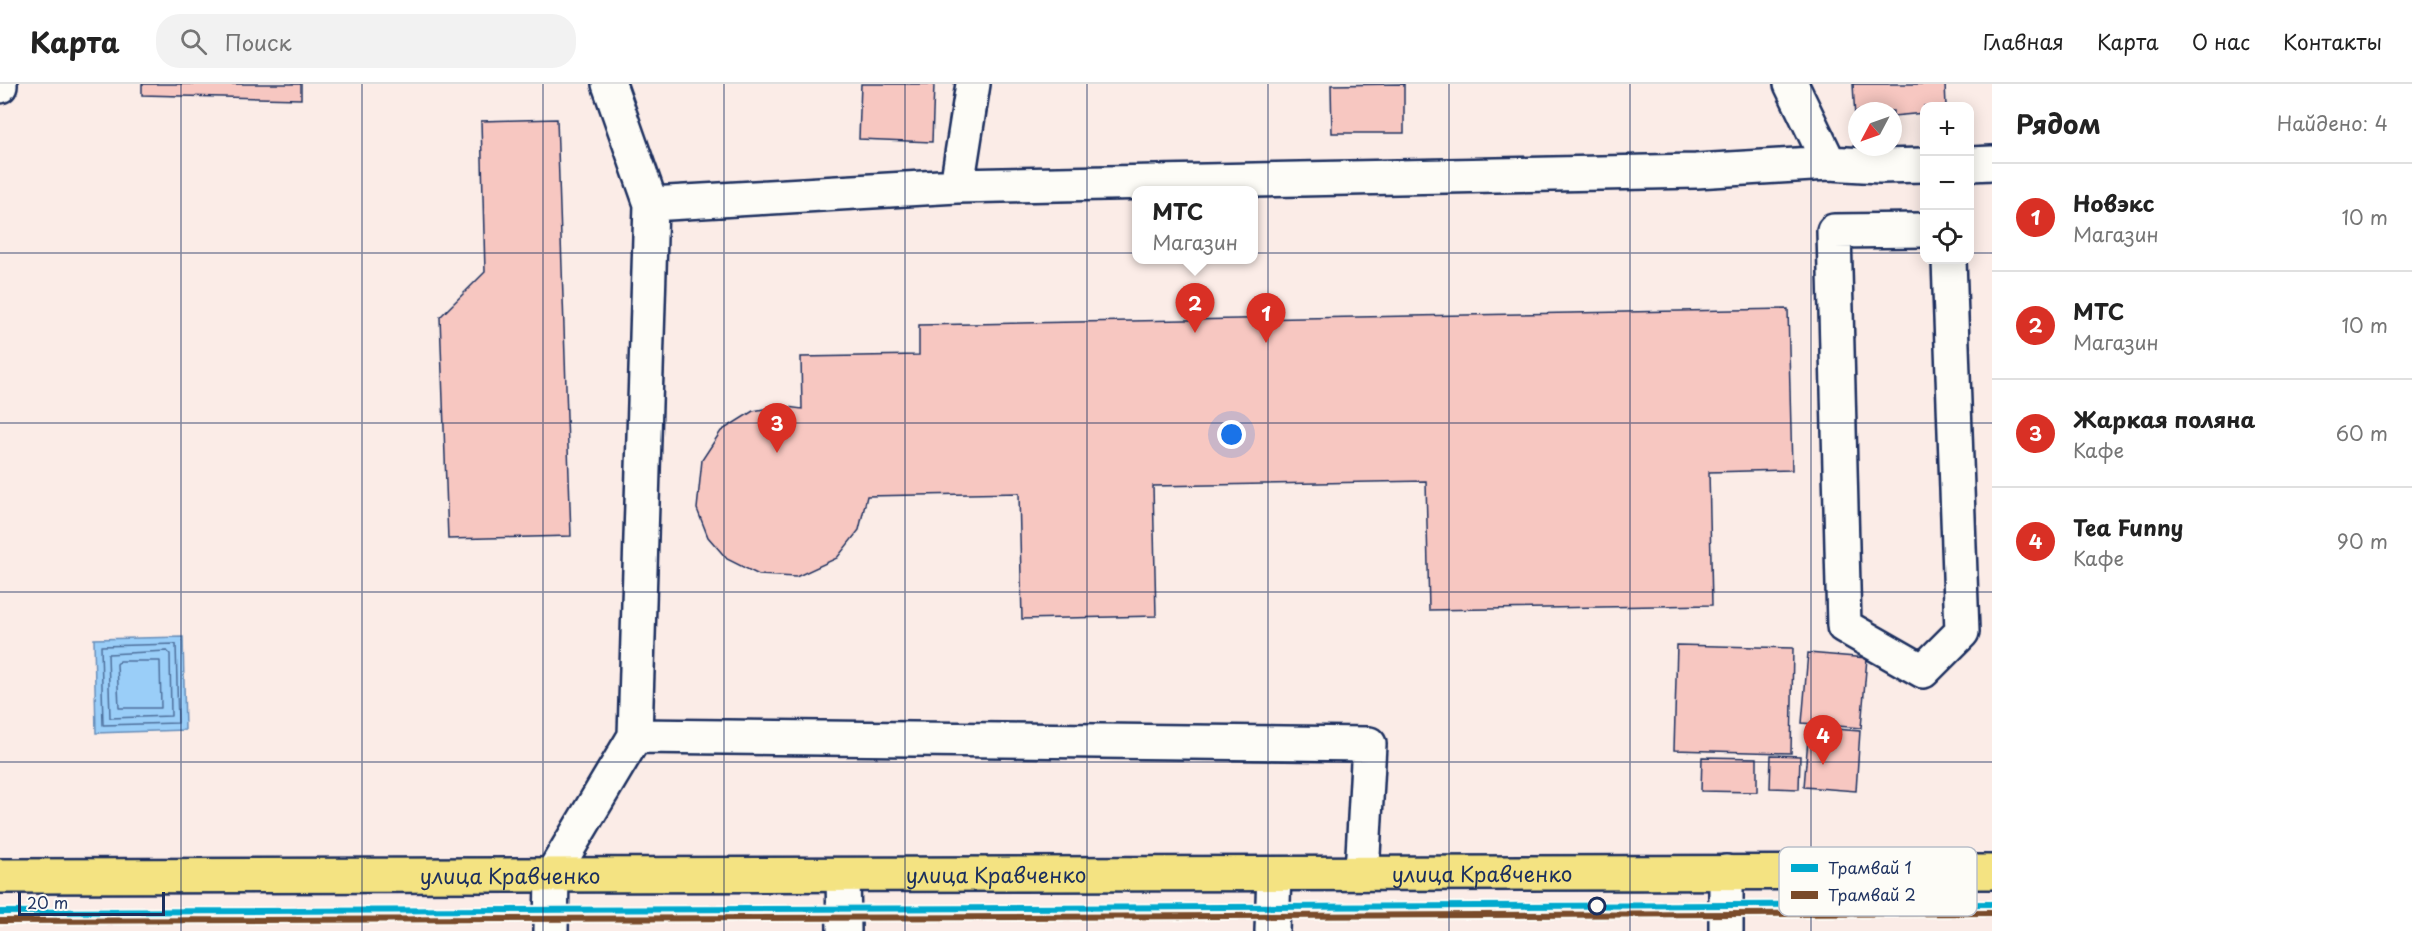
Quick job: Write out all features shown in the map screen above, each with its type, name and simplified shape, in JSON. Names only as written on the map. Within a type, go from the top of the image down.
[{"type":"main road","name":"улица Кравченко","points":[[0,876],[1779,872]]},
{"type":"street","points":[[551,931],[552,875],[635,736],[651,204],[609,84]]},
{"type":"street","points":[[957,186],[974,84]]},
{"type":"street","points":[[1791,84],[1829,163]]},
{"type":"street","points":[[651,204],[957,186],[1696,171],[1829,163],[1880,166],[1920,165]]},
{"type":"street","points":[[1974,164],[1992,163]]},
{"type":"street","points":[[1920,230],[1834,231],[1844,626],[1923,671],[1962,632],[1949,264]]},
{"type":"street","points":[[635,736],[1369,744],[1362,873]]},
{"type":"street","points":[[1726,872],[1726,931]]},
{"type":"street","points":[[1272,931],[1274,874]]},
{"type":"street","points":[[843,875],[844,931]]},
{"type":"water","points":[[183,637],[185,730],[96,733],[94,639]]},
{"type":"building","points":[[142,84],[301,84],[301,99],[142,95]]},
{"type":"building","points":[[861,84],[934,84],[932,142],[859,139]]},
{"type":"building","points":[[1404,84],[1404,133],[1332,133],[1331,85]]},
{"type":"building","points":[[1853,84],[1945,84],[1946,102],[1920,102],[1920,113],[1902,115],[1902,102],[1854,102]]},
{"type":"building","points":[[557,119],[571,536],[448,539],[440,317],[485,272],[481,121]]},
{"type":"building","points":[[1788,309],[1792,470],[1709,472],[1712,605],[1429,610],[1426,481],[1153,486],[1156,616],[1022,619],[1019,493],[867,496],[859,530],[837,558],[796,577],[759,575],[727,559],[708,537],[697,509],[702,460],[721,431],[753,411],[780,406],[802,409],[801,357],[919,355],[919,325]]},
{"type":"building","points":[[1677,645],[1793,648],[1791,753],[1674,750]]},
{"type":"building","points":[[1808,653],[1867,658],[1861,728],[1802,723]]},
{"type":"building","points":[[1809,727],[1860,731],[1856,791],[1804,787]]},
{"type":"building","points":[[1771,755],[1800,756],[1799,789],[1770,788]]},
{"type":"building","points":[[1702,757],[1757,758],[1757,792],[1701,791]]},
{"type":"tram line","name":"1","points":[[1977,904],[1992,904]]},
{"type":"tram line","name":"1","points":[[0,912],[1779,905]]},
{"type":"tram line","name":"2","points":[[1977,913],[1992,913]]},
{"type":"tram line","name":"2","points":[[0,921],[1779,914]]},
{"type":"place","name":"МТС","points":[[1195,333]]},
{"type":"place","name":"Новэкс","points":[[1266,343]]},
{"type":"place","name":"Жаркая поляна","points":[[777,453]]},
{"type":"place","name":"Tea Funny","points":[[1823,765]]}]
